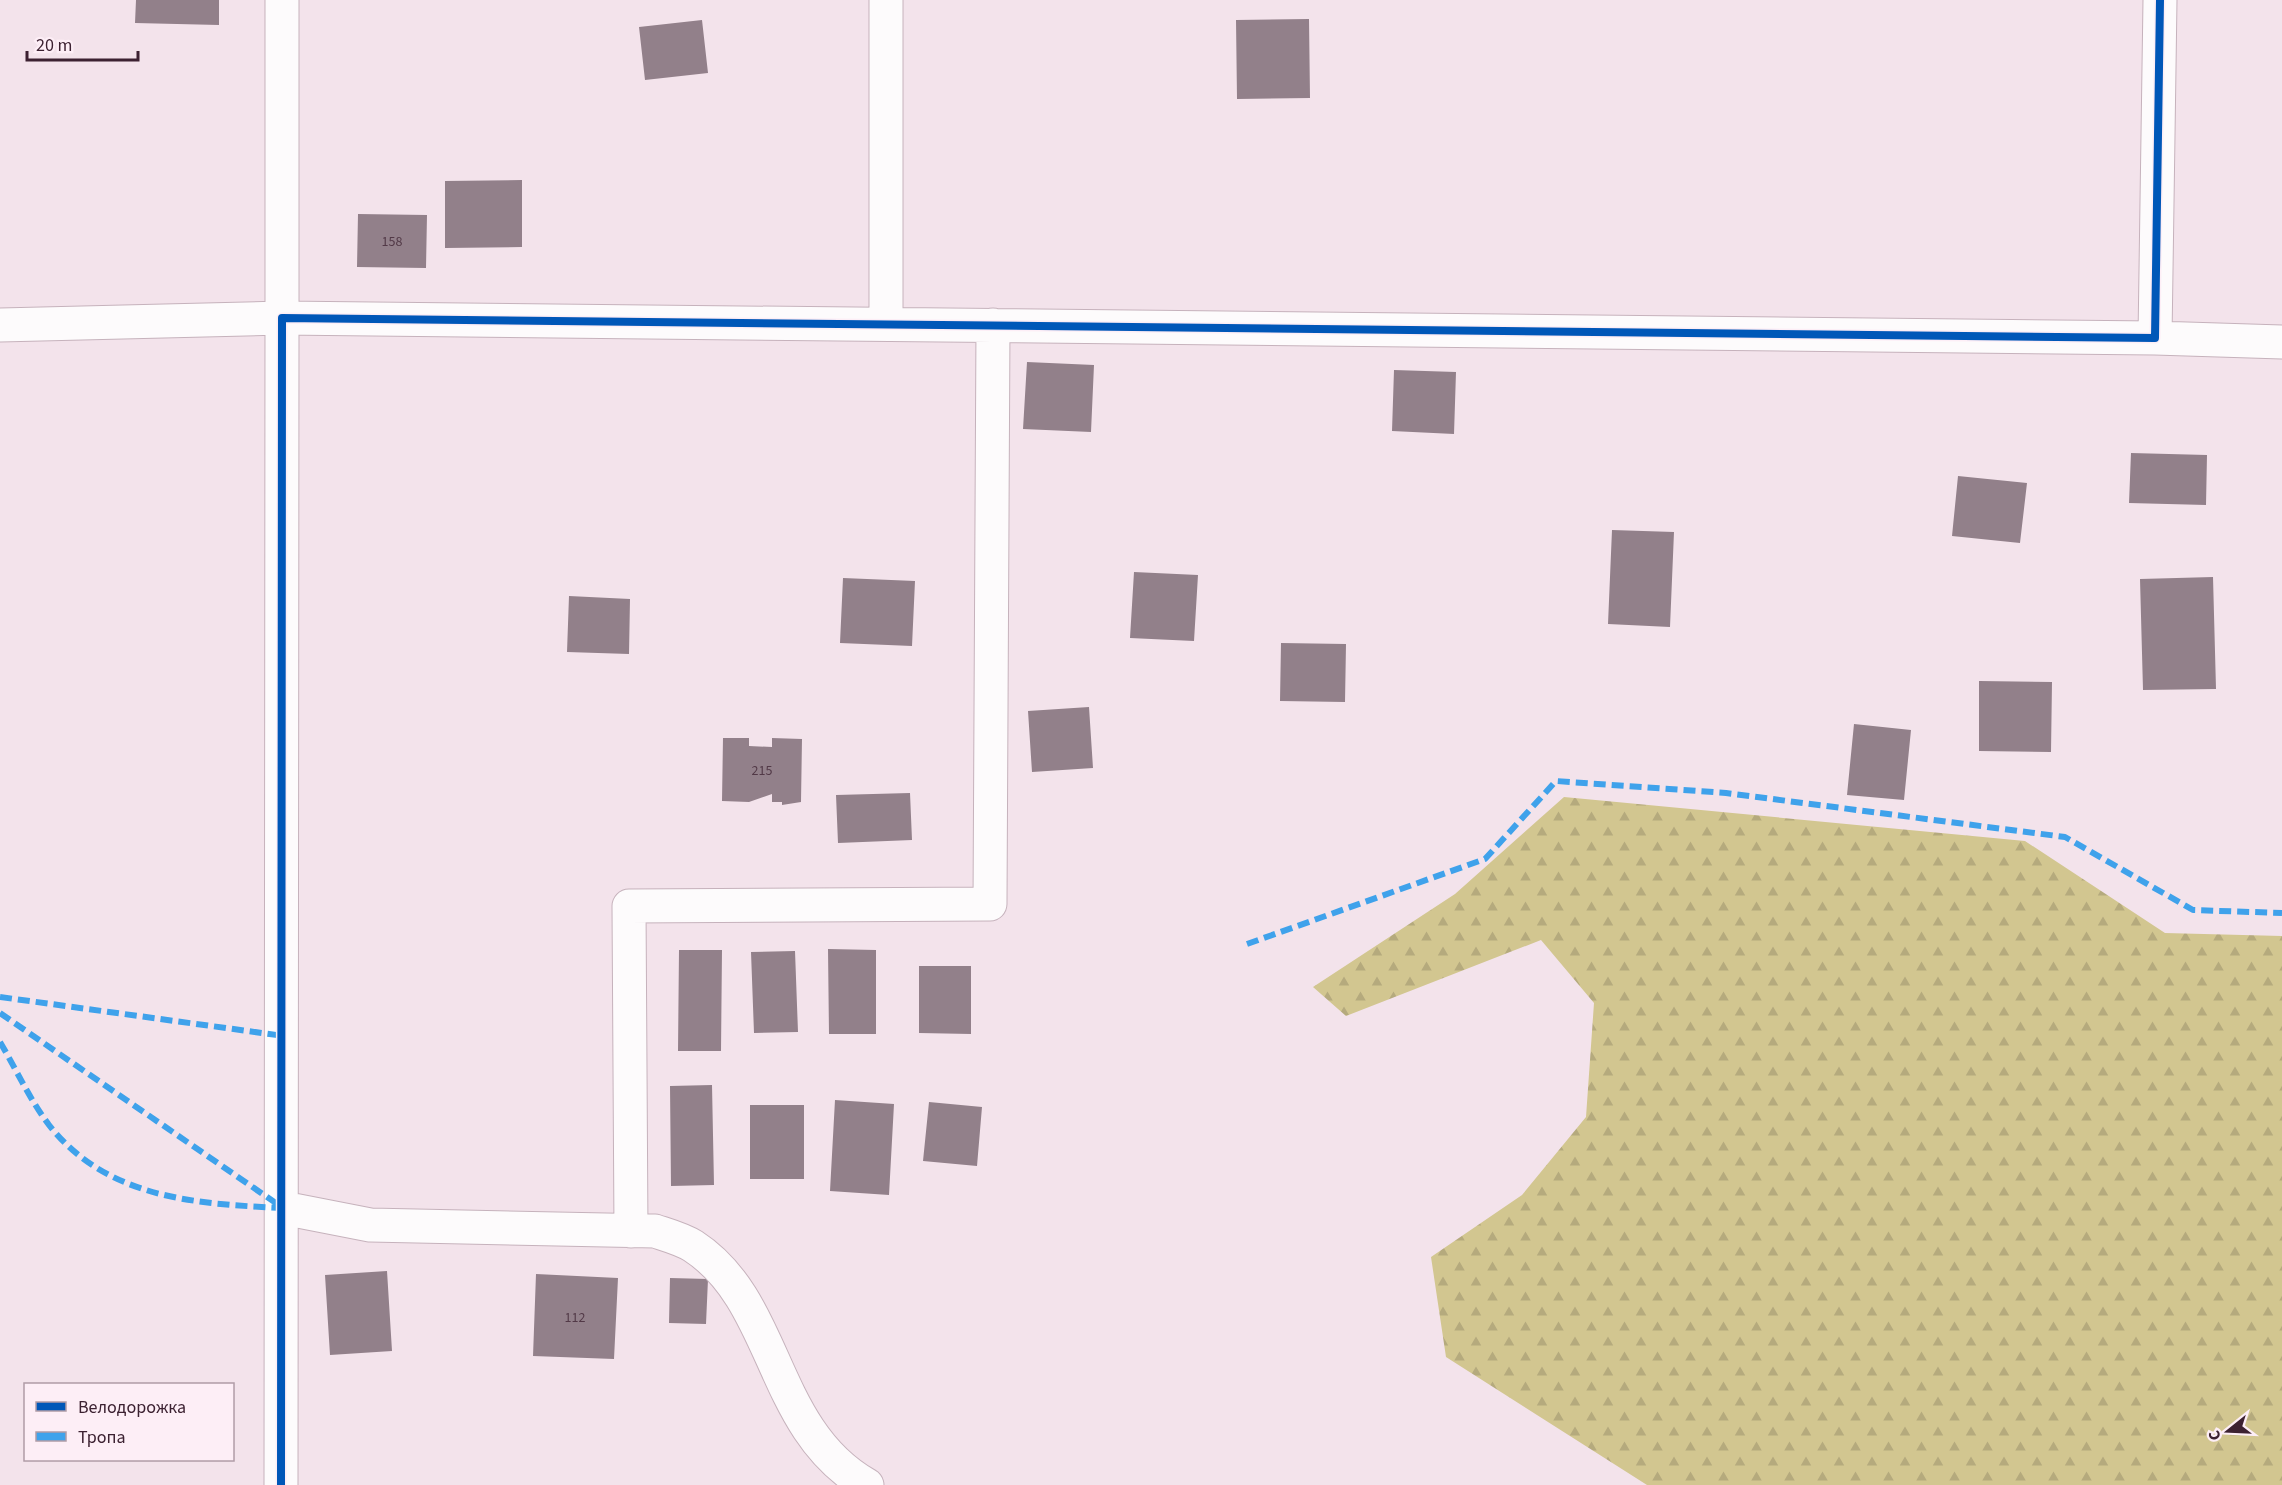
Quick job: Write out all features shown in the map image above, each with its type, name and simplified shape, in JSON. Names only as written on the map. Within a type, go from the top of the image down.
[{"type":"street","points":[[281,1485],[283,1208],[282,0]]},
{"type":"street","points":[[886,0],[886,324]]},
{"type":"street","points":[[2156,338],[2160,0]]},
{"type":"street","points":[[0,325],[282,318],[2156,338],[2282,342]]},
{"type":"street","points":[[631,1231],[629,906],[990,904],[993,325]]},
{"type":"street","points":[[283,1208],[370,1225],[655,1231],[692,1245],[719,1267],[744,1300],[802,1423],[832,1461],[867,1485]]},
{"type":"green space","points":[[1564,797],[2025,841],[2165,933],[2282,936],[2282,1485],[1647,1485],[1446,1357],[1431,1257],[1522,1195],[1586,1117],[1594,1003],[1541,940],[1346,1016],[1313,987],[1455,894]]},
{"type":"building","points":[[136,0],[219,0],[219,25],[135,23]]},
{"type":"building","points":[[1309,19],[1310,98],[1237,99],[1236,20]]},
{"type":"building","points":[[702,20],[708,73],[645,80],[639,27]]},
{"type":"building","points":[[522,180],[522,247],[445,248],[445,181]]},
{"type":"building","points":[[358,214],[427,215],[426,268],[357,267]]},
{"type":"building","points":[[1027,362],[1094,365],[1091,432],[1023,429]]},
{"type":"building","points":[[1394,370],[1456,372],[1454,434],[1392,431]]},
{"type":"building","points":[[2131,453],[2207,455],[2206,505],[2129,503]]},
{"type":"building","points":[[1958,476],[2027,483],[2020,543],[1952,536]]},
{"type":"building","points":[[1612,530],[1674,532],[1670,627],[1608,624]]},
{"type":"building","points":[[1134,572],[1198,575],[1194,641],[1130,638]]},
{"type":"building","points":[[2213,577],[2216,689],[2143,690],[2140,579]]},
{"type":"building","points":[[843,578],[915,581],[912,646],[840,643]]},
{"type":"building","points":[[569,596],[630,599],[629,654],[567,652]]},
{"type":"building","points":[[1281,643],[1346,644],[1345,702],[1280,701]]},
{"type":"building","points":[[1979,681],[2052,682],[2051,752],[1979,751]]},
{"type":"building","points":[[1089,707],[1093,768],[1032,772],[1028,711]]},
{"type":"building","points":[[1854,724],[1911,730],[1904,800],[1847,795]]},
{"type":"building","points":[[723,738],[749,738],[749,746],[772,747],[772,738],[802,739],[801,802],[782,805],[782,802],[772,802],[772,794],[749,802],[722,801]]},
{"type":"building","points":[[910,793],[912,840],[838,843],[836,795]]},
{"type":"building","points":[[828,949],[876,950],[876,1034],[829,1034]]},
{"type":"building","points":[[679,950],[722,950],[721,1051],[678,1051]]},
{"type":"building","points":[[795,951],[798,1032],[754,1033],[751,952]]},
{"type":"building","points":[[919,966],[971,966],[971,1034],[919,1033]]},
{"type":"building","points":[[712,1085],[714,1185],[671,1186],[670,1086]]},
{"type":"building","points":[[835,1100],[894,1104],[889,1195],[830,1191]]},
{"type":"building","points":[[929,1102],[982,1107],[977,1166],[923,1161]]},
{"type":"building","points":[[750,1105],[804,1105],[804,1179],[750,1179]]},
{"type":"building","points":[[387,1271],[392,1351],[330,1355],[325,1275]]},
{"type":"building","points":[[536,1274],[618,1278],[614,1359],[533,1356]]},
{"type":"building","points":[[670,1278],[708,1279],[706,1324],[669,1323]]},
{"type":"marked path","points":[[1247,944],[1485,859],[1556,781],[1726,793],[2065,837],[2193,910],[2282,913]]},
{"type":"marked path","points":[[0,997],[284,1036]]},
{"type":"marked path","points":[[0,1013],[283,1208]]},
{"type":"marked path","points":[[0,1042],[29,1095],[49,1125],[72,1150],[98,1169],[126,1183],[156,1193],[218,1204],[283,1208]]},
{"type":"cycle path","points":[[281,1485],[282,318],[2155,338],[2160,0]]}]
